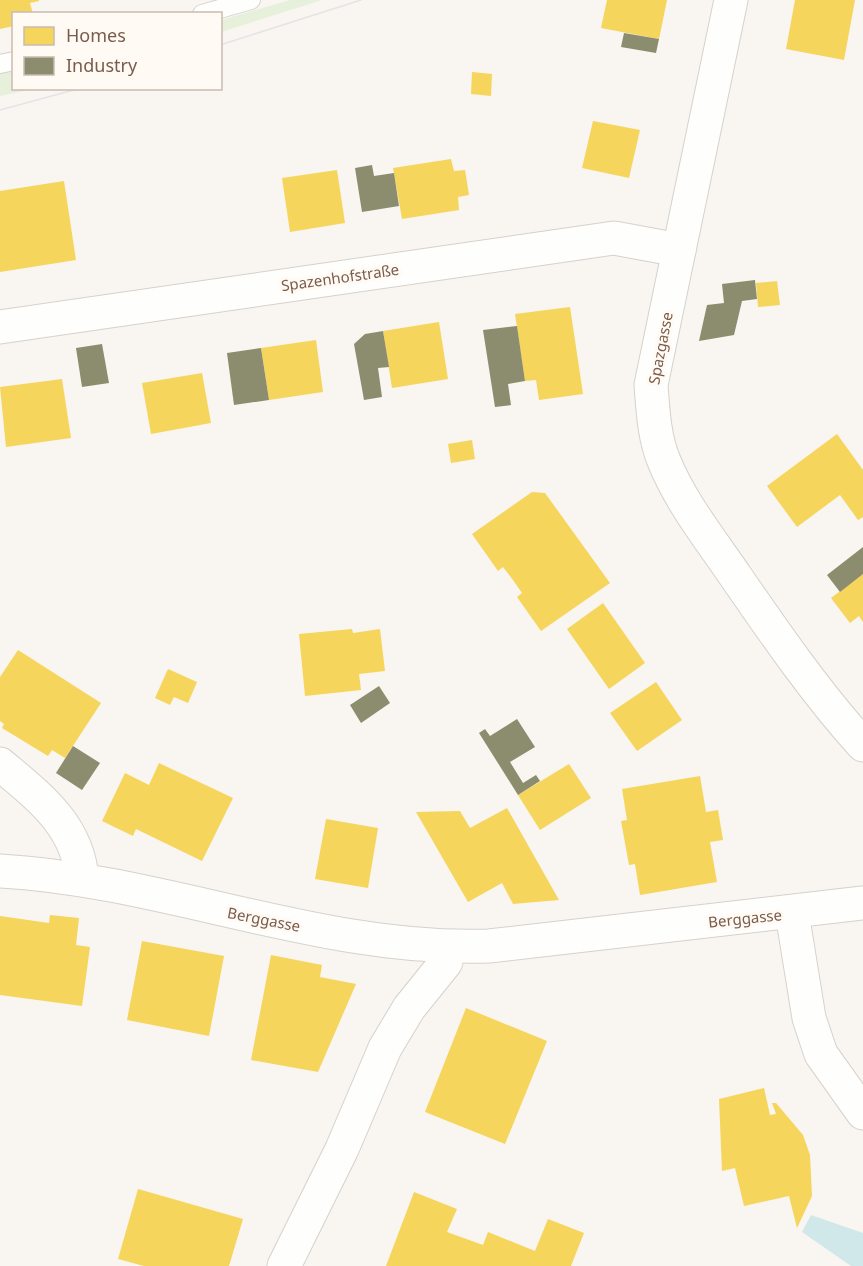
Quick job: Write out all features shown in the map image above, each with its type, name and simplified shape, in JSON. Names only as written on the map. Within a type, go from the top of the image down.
[{"type":"street","name":"Spazgasse","points":[[731,0],[651,384],[654,421],[664,460],[693,515],[766,620],[837,716],[863,745]]},
{"type":"street","name":"Spazenhofstraße","points":[[0,327],[614,238],[679,250]]},
{"type":"street","points":[[0,764],[44,802],[74,840],[81,857],[82,879]]},
{"type":"street","name":"Berggasse","points":[[0,871],[82,879],[274,922],[447,948],[489,946],[792,913],[863,903]]},
{"type":"street","name":"Berggasse","points":[[792,913],[809,1018],[821,1054],[863,1113]]},
{"type":"street","points":[[284,1266],[342,1149],[386,1048],[410,1008],[446,962],[447,948]]},
{"type":"lane","points":[[209,12],[251,0]]},
{"type":"green space","points":[[290,0],[322,0],[222,32],[222,20]]},
{"type":"green space","points":[[12,71],[12,90],[27,90],[0,96],[0,73]]},
{"type":"water","points":[[811,1215],[863,1233],[863,1266],[851,1266],[802,1232]]},
{"type":"building: Homes","points":[[0,0],[39,0],[30,3],[32,12],[12,12],[12,26],[0,29]]},
{"type":"building: Homes","points":[[607,0],[667,0],[659,39],[601,28]]},
{"type":"building: Homes","points":[[795,0],[855,0],[844,60],[786,49]]},
{"type":"building: Homes","points":[[472,72],[492,74],[491,96],[471,94]]},
{"type":"building: Homes","points":[[593,121],[640,130],[629,178],[582,168]]},
{"type":"building: Homes","points":[[451,159],[454,171],[465,170],[469,195],[458,197],[459,210],[402,219],[393,168]]},
{"type":"building: Homes","points":[[337,170],[345,223],[290,232],[282,178]]},
{"type":"building: Homes","points":[[64,181],[76,260],[0,272],[0,191]]},
{"type":"building: Homes","points":[[777,281],[780,305],[758,307],[756,283]]},
{"type":"building: Homes","points":[[570,307],[583,394],[539,400],[536,380],[525,381],[515,314]]},
{"type":"building: Homes","points":[[439,322],[448,379],[392,388],[383,331]]},
{"type":"building: Homes","points":[[316,340],[323,392],[269,400],[261,348]]},
{"type":"building: Homes","points":[[202,373],[211,423],[151,434],[142,383]]},
{"type":"building: Homes","points":[[62,379],[71,438],[6,447],[0,387]]},
{"type":"building: Homes","points":[[837,434],[863,470],[863,517],[858,520],[840,495],[797,527],[767,486]]},
{"type":"building: Homes","points":[[472,440],[475,459],[451,463],[448,444]]},
{"type":"building: Homes","points":[[532,492],[545,493],[610,583],[541,631],[517,597],[522,593],[513,580],[503,567],[498,571],[472,534]]},
{"type":"building: Homes","points":[[863,574],[863,622],[859,616],[850,623],[831,598]]},
{"type":"building: Homes","points":[[603,603],[645,663],[609,689],[567,629]]},
{"type":"building: Homes","points":[[352,629],[353,633],[380,629],[385,671],[359,674],[361,690],[305,696],[299,634]]},
{"type":"building: Homes","points":[[18,650],[101,703],[65,758],[52,750],[48,756],[2,728],[4,724],[0,721],[0,677]]},
{"type":"building: Homes","points":[[168,669],[197,682],[188,703],[174,697],[170,705],[155,698]]},
{"type":"building: Homes","points":[[656,682],[682,720],[637,751],[610,713]]},
{"type":"building: Homes","points":[[159,763],[233,798],[202,861],[136,829],[133,836],[102,821],[125,773],[149,785]]},
{"type":"building: Homes","points":[[569,764],[591,798],[540,830],[518,795]]},
{"type":"building: Homes","points":[[700,776],[706,812],[718,810],[723,840],[710,842],[717,882],[640,895],[635,864],[629,865],[621,821],[627,820],[622,789]]},
{"type":"building: Homes","points":[[507,808],[559,900],[513,904],[502,883],[468,902],[416,812],[460,811],[470,828]]},
{"type":"building: Homes","points":[[326,819],[378,828],[368,888],[315,879]]},
{"type":"building: Homes","points":[[50,915],[79,918],[76,945],[90,947],[82,1006],[0,995],[0,916],[49,923]]},
{"type":"building: Homes","points":[[142,941],[224,956],[209,1036],[127,1020]]},
{"type":"building: Homes","points":[[271,955],[322,965],[320,977],[356,984],[318,1072],[251,1060]]},
{"type":"building: Homes","points":[[466,1008],[547,1041],[505,1144],[425,1112]]},
{"type":"building: Homes","points":[[764,1088],[770,1115],[776,1114],[772,1103],[776,1103],[803,1135],[810,1155],[812,1196],[797,1228],[789,1196],[744,1206],[735,1168],[722,1171],[719,1099]]},
{"type":"building: Homes","points":[[138,1189],[243,1219],[229,1266],[144,1266],[118,1259]]},
{"type":"building: Homes","points":[[414,1192],[457,1209],[447,1232],[483,1245],[488,1232],[535,1251],[548,1219],[584,1233],[571,1266],[386,1266]]},
{"type":"building: Industry","points":[[624,33],[659,39],[656,53],[621,47]]},
{"type":"building: Industry","points":[[372,165],[374,176],[394,173],[399,206],[362,212],[355,168]]},
{"type":"building: Industry","points":[[755,280],[757,299],[742,301],[734,335],[699,341],[707,305],[724,303],[722,284]]},
{"type":"building: Industry","points":[[517,326],[525,381],[508,384],[511,405],[495,407],[483,330]]},
{"type":"building: Industry","points":[[383,331],[389,367],[378,368],[382,397],[364,400],[354,344],[365,334]]},
{"type":"building: Industry","points":[[102,344],[109,383],[82,387],[76,348]]},
{"type":"building: Industry","points":[[261,348],[269,400],[234,405],[227,353]]},
{"type":"building: Industry","points":[[863,547],[863,574],[840,592],[827,575]]},
{"type":"building: Industry","points":[[379,686],[390,703],[361,723],[350,705]]},
{"type":"building: Industry","points":[[517,719],[535,747],[510,762],[523,783],[536,775],[540,781],[518,795],[479,733],[485,729],[490,736]]},
{"type":"building: Industry","points":[[73,746],[100,763],[82,790],[56,773]]},
{"type":"tram line","points":[[222,44],[361,0]]},
{"type":"tram line","points":[[0,110],[74,90]]}]
